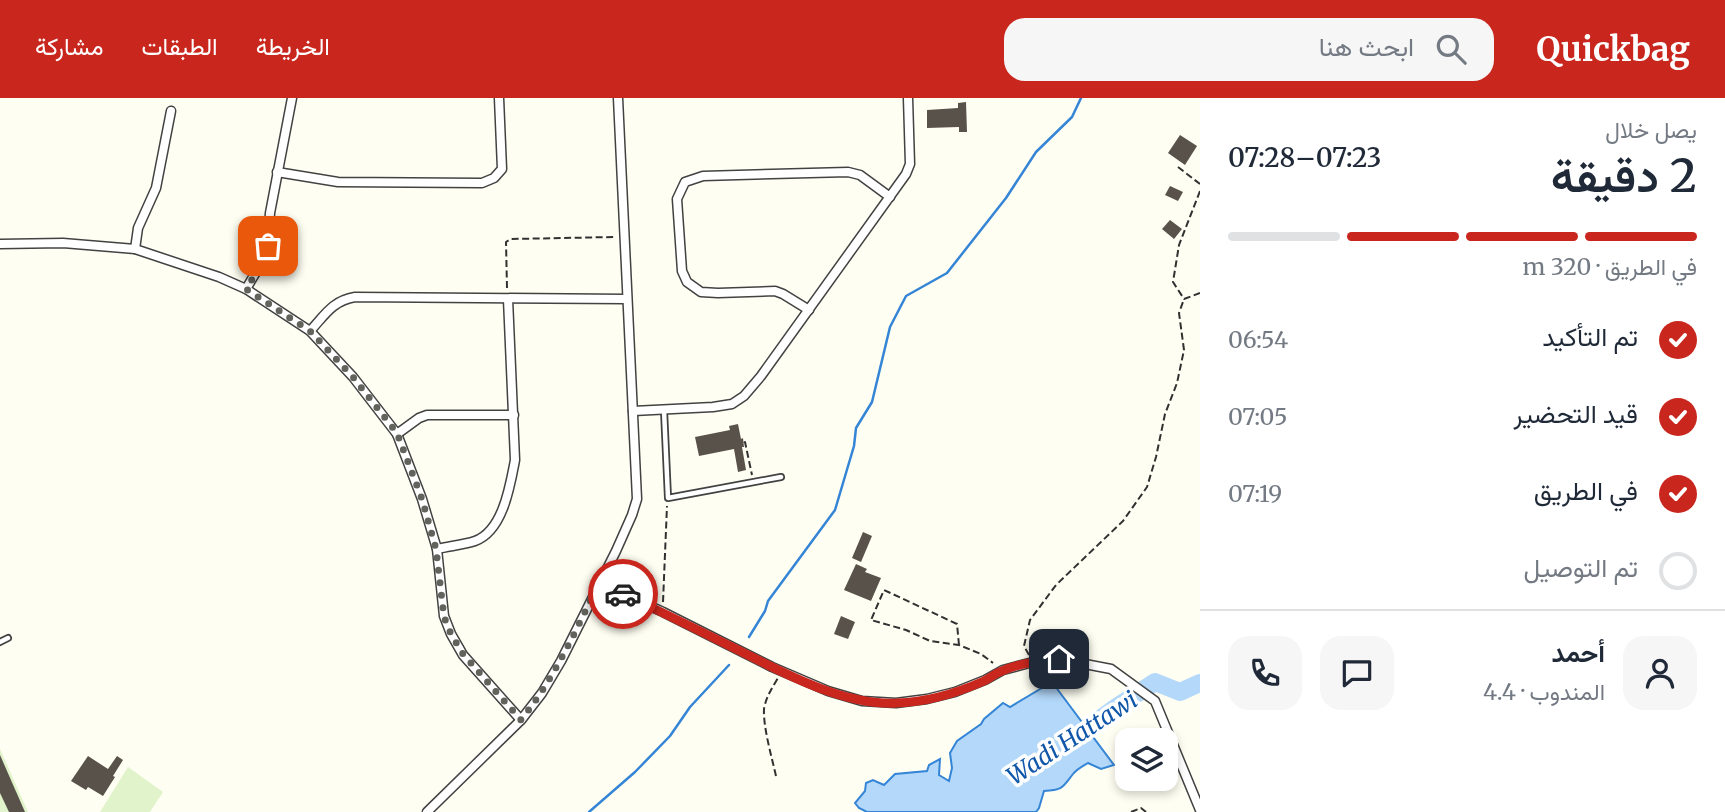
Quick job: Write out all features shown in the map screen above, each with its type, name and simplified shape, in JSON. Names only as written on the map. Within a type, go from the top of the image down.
[{"type":"street","points":[[246,289],[260,267],[268,246],[270,213],[292,98]]},
{"type":"street","points":[[277,172],[338,182],[482,183],[494,178],[502,169],[499,98]]},
{"type":"street","points":[[427,812],[521,720],[542,693],[561,661],[632,515],[637,499],[618,98]]},
{"type":"street","points":[[633,411],[723,406],[744,396],[906,174],[910,164],[908,98]]},
{"type":"street","points":[[135,249],[138,228],[156,188],[171,111]]},
{"type":"street","points":[[809,310],[775,291],[701,292],[687,282],[682,271],[677,199],[685,182],[703,176],[849,172],[860,175],[890,197]]},
{"type":"street","points":[[0,244],[63,243],[135,249],[219,277],[246,289],[310,331],[353,377],[397,433],[422,499],[436,549],[444,617],[451,634],[463,654],[521,720]]},
{"type":"street","points":[[310,331],[341,300],[355,297],[627,299]]},
{"type":"street","points":[[436,549],[476,541],[490,532],[498,519],[511,480],[515,460],[508,299]]},
{"type":"street","points":[[397,433],[427,415],[514,415]]},
{"type":"street","points":[[599,583],[783,672],[828,691],[862,701],[896,703],[926,699],[955,692],[1003,670],[1033,662],[1059,659],[1111,669],[1155,701],[1200,810]]},
{"type":"lane","points":[[663,409],[668,498],[781,477]]},
{"type":"lane","points":[[0,642],[8,638]]},
{"type":"path","points":[[1178,167],[1200,184]]},
{"type":"path","points":[[1184,299],[1172,282],[1180,245],[1200,191]]},
{"type":"path","points":[[508,299],[506,242],[511,239],[624,236]]},
{"type":"path","points":[[1184,299],[1200,293]]},
{"type":"path","points":[[1033,662],[1024,646],[1030,620],[1056,585],[1123,522],[1147,487],[1184,350],[1180,313],[1184,299]]},
{"type":"path","points":[[744,443],[754,483]]},
{"type":"path","points":[[663,612],[668,498]]},
{"type":"path","points":[[959,645],[957,624],[884,590],[870,620],[906,630],[930,641],[959,645],[981,653],[1003,670]]},
{"type":"path","points":[[776,776],[764,710],[770,690],[783,672]]},
{"type":"path","points":[[1131,812],[1141,808],[1146,812]]},
{"type":"green space","points":[[0,749],[28,812],[0,812]]},
{"type":"green space","points":[[128,767],[163,792],[150,812],[100,812]]},
{"type":"water","points":[[1052,682],[1114,765],[1101,769],[1088,763],[1082,766],[1062,787],[1044,791],[1036,812],[867,812],[855,803],[865,791],[866,783],[873,780],[884,785],[895,774],[927,771],[929,765],[940,759],[939,775],[949,781],[952,768],[950,753],[957,741],[981,724],[1003,703],[1010,707]]},
{"type":"building","points":[[966,102],[967,132],[959,132],[959,127],[927,128],[927,110],[958,108],[958,103]]},
{"type":"building","points":[[1180,135],[1197,146],[1185,165],[1168,153]]},
{"type":"building","points":[[1170,186],[1183,192],[1178,201],[1165,195]]},
{"type":"building","points":[[1170,220],[1182,229],[1174,239],[1162,229]]},
{"type":"building","points":[[738,424],[741,439],[743,438],[746,470],[738,472],[734,449],[699,456],[695,437],[730,430],[729,426]]},
{"type":"building","points":[[863,532],[872,536],[861,562],[852,558]]},
{"type":"building","points":[[856,564],[867,569],[865,572],[881,578],[871,601],[844,590]]},
{"type":"building","points":[[841,616],[855,622],[848,639],[834,634]]},
{"type":"building","points":[[0,755],[25,812],[9,812],[0,793]]},
{"type":"building","points":[[88,756],[108,769],[117,756],[123,760],[103,796],[71,781]]},
{"type":"waterway","points":[[749,637],[768,601],[835,510],[854,446],[856,428],[872,402],[890,327],[906,296],[947,273],[1006,198],[1036,152],[1072,117],[1081,98]]},
{"type":"waterway","points":[[589,812],[635,772],[670,736],[690,707],[729,665]]},
{"type":"waterway","name":"Wadi Hattawi","points":[[1068,743],[1155,682],[1180,692],[1200,683]]},
{"type":"way so far","points":[[268,246],[260,267],[246,289],[310,331],[353,377],[397,433],[422,499],[436,549],[444,617],[451,634],[463,654],[521,720],[542,693],[561,661],[599,583],[623,594]]},
{"type":"route","points":[[623,594],[772,667],[828,691],[862,701],[896,703],[926,699],[955,692],[1003,670],[1059,659]]}]
